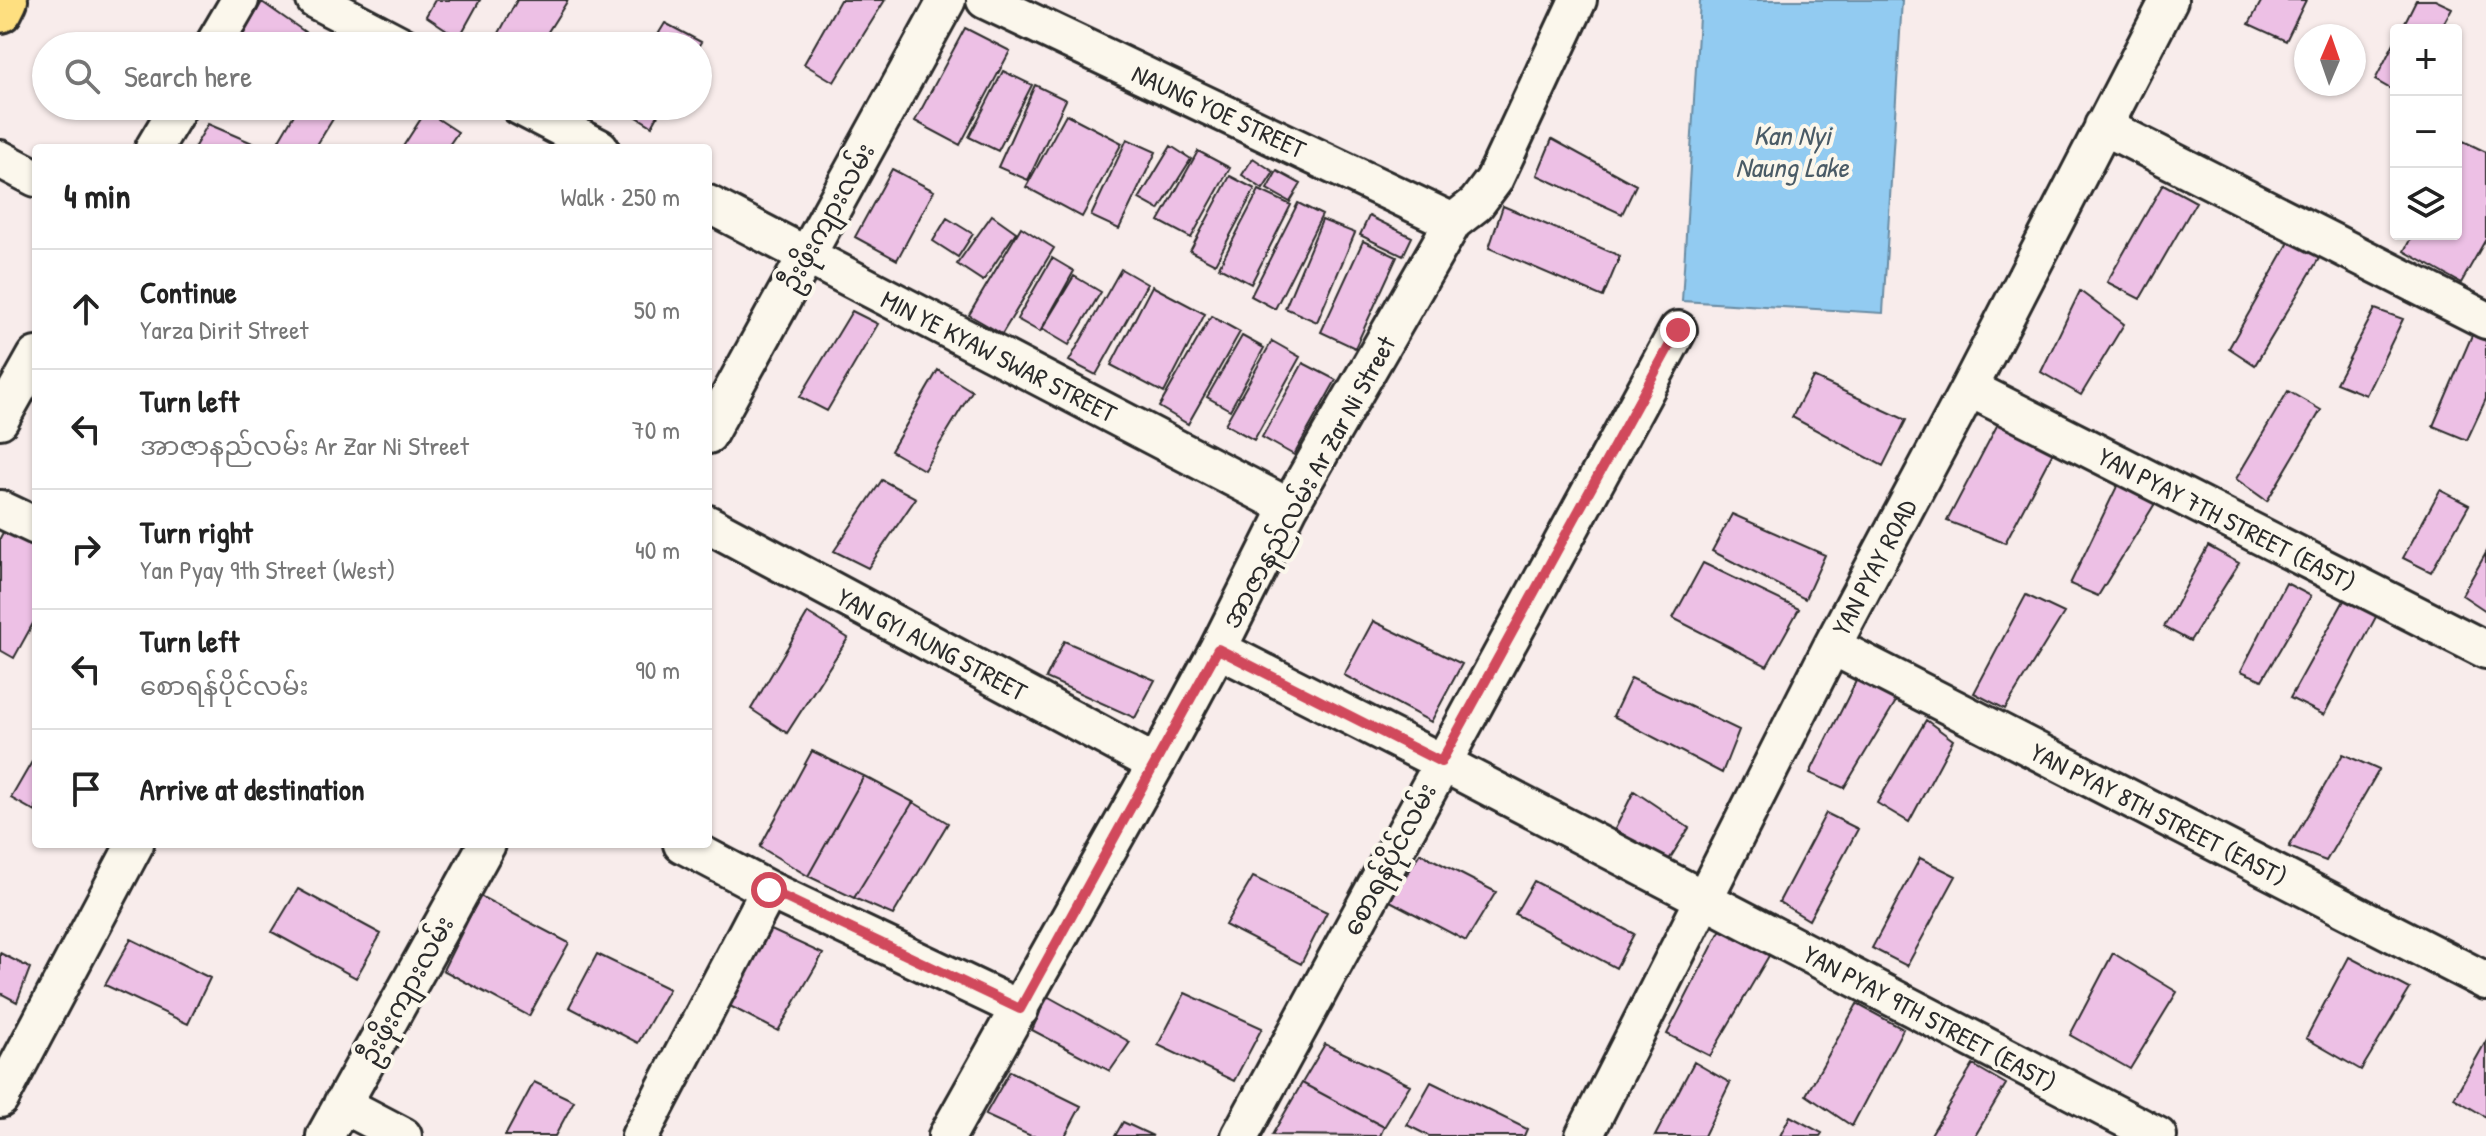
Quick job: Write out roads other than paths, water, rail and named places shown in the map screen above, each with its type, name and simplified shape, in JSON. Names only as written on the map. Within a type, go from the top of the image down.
[{"type":"main road","points":[[0,10],[5,0]]},
{"type":"street","points":[[221,32],[240,0]]},
{"type":"street","points":[[315,0],[376,32]]},
{"type":"street","name":"ဦးဖိုးကျားလမ်း","points":[[712,428],[947,0]]},
{"type":"street","name":"NAUNG YOE STREET","points":[[985,0],[1453,222]]},
{"type":"street","name":"အာဇာနည်လမ်း Ar Zar Ni Street","points":[[947,1136],[1156,764],[1289,507],[1453,222],[1476,204],[1494,180],[1578,0]]},
{"type":"street","name":"YAN PYAY ROAD","points":[[1584,1136],[1832,646],[2169,0]]},
{"type":"street","points":[[156,144],[171,120]]},
{"type":"street","points":[[546,120],[592,144]]},
{"type":"street","points":[[2103,126],[2486,320]]},
{"type":"street","points":[[0,159],[32,176]]},
{"type":"street","name":"MIN YE KYAW SWAR STREET","points":[[712,206],[1289,507]]},
{"type":"street","name":"စောရန်ပိုင်လမ်း","points":[[1240,1136],[1678,330]]},
{"type":"street","points":[[0,420],[32,363]]},
{"type":"street","name":"YAN PYAY 7TH STREET (EAST)","points":[[1969,388],[2486,650]]},
{"type":"street","points":[[0,509],[32,524]]},
{"type":"street","name":"YAN GYI AUNG STREET","points":[[712,526],[1156,764]]},
{"type":"street","name":"YAN PYAY 8TH STREET (EAST)","points":[[1832,646],[2486,981]]},
{"type":"street","name":"YAN PYAY 9TH STREET (EAST)","points":[[1218,649],[2158,1136]]},
{"type":"street","points":[[0,1099],[133,848]]},
{"type":"street","name":"ဦးဖိုးကျားလမ်း","points":[[325,1136],[485,848]]},
{"type":"street","points":[[690,848],[769,890],[1020,1009]]},
{"type":"street","points":[[640,1136],[769,890]]},
{"type":"street","points":[[342,1104],[403,1136]]},
{"type":"water","name":"Kan Nyi Naung Lake","points":[[1700,0],[1902,0],[1883,313],[1682,301]]}]
